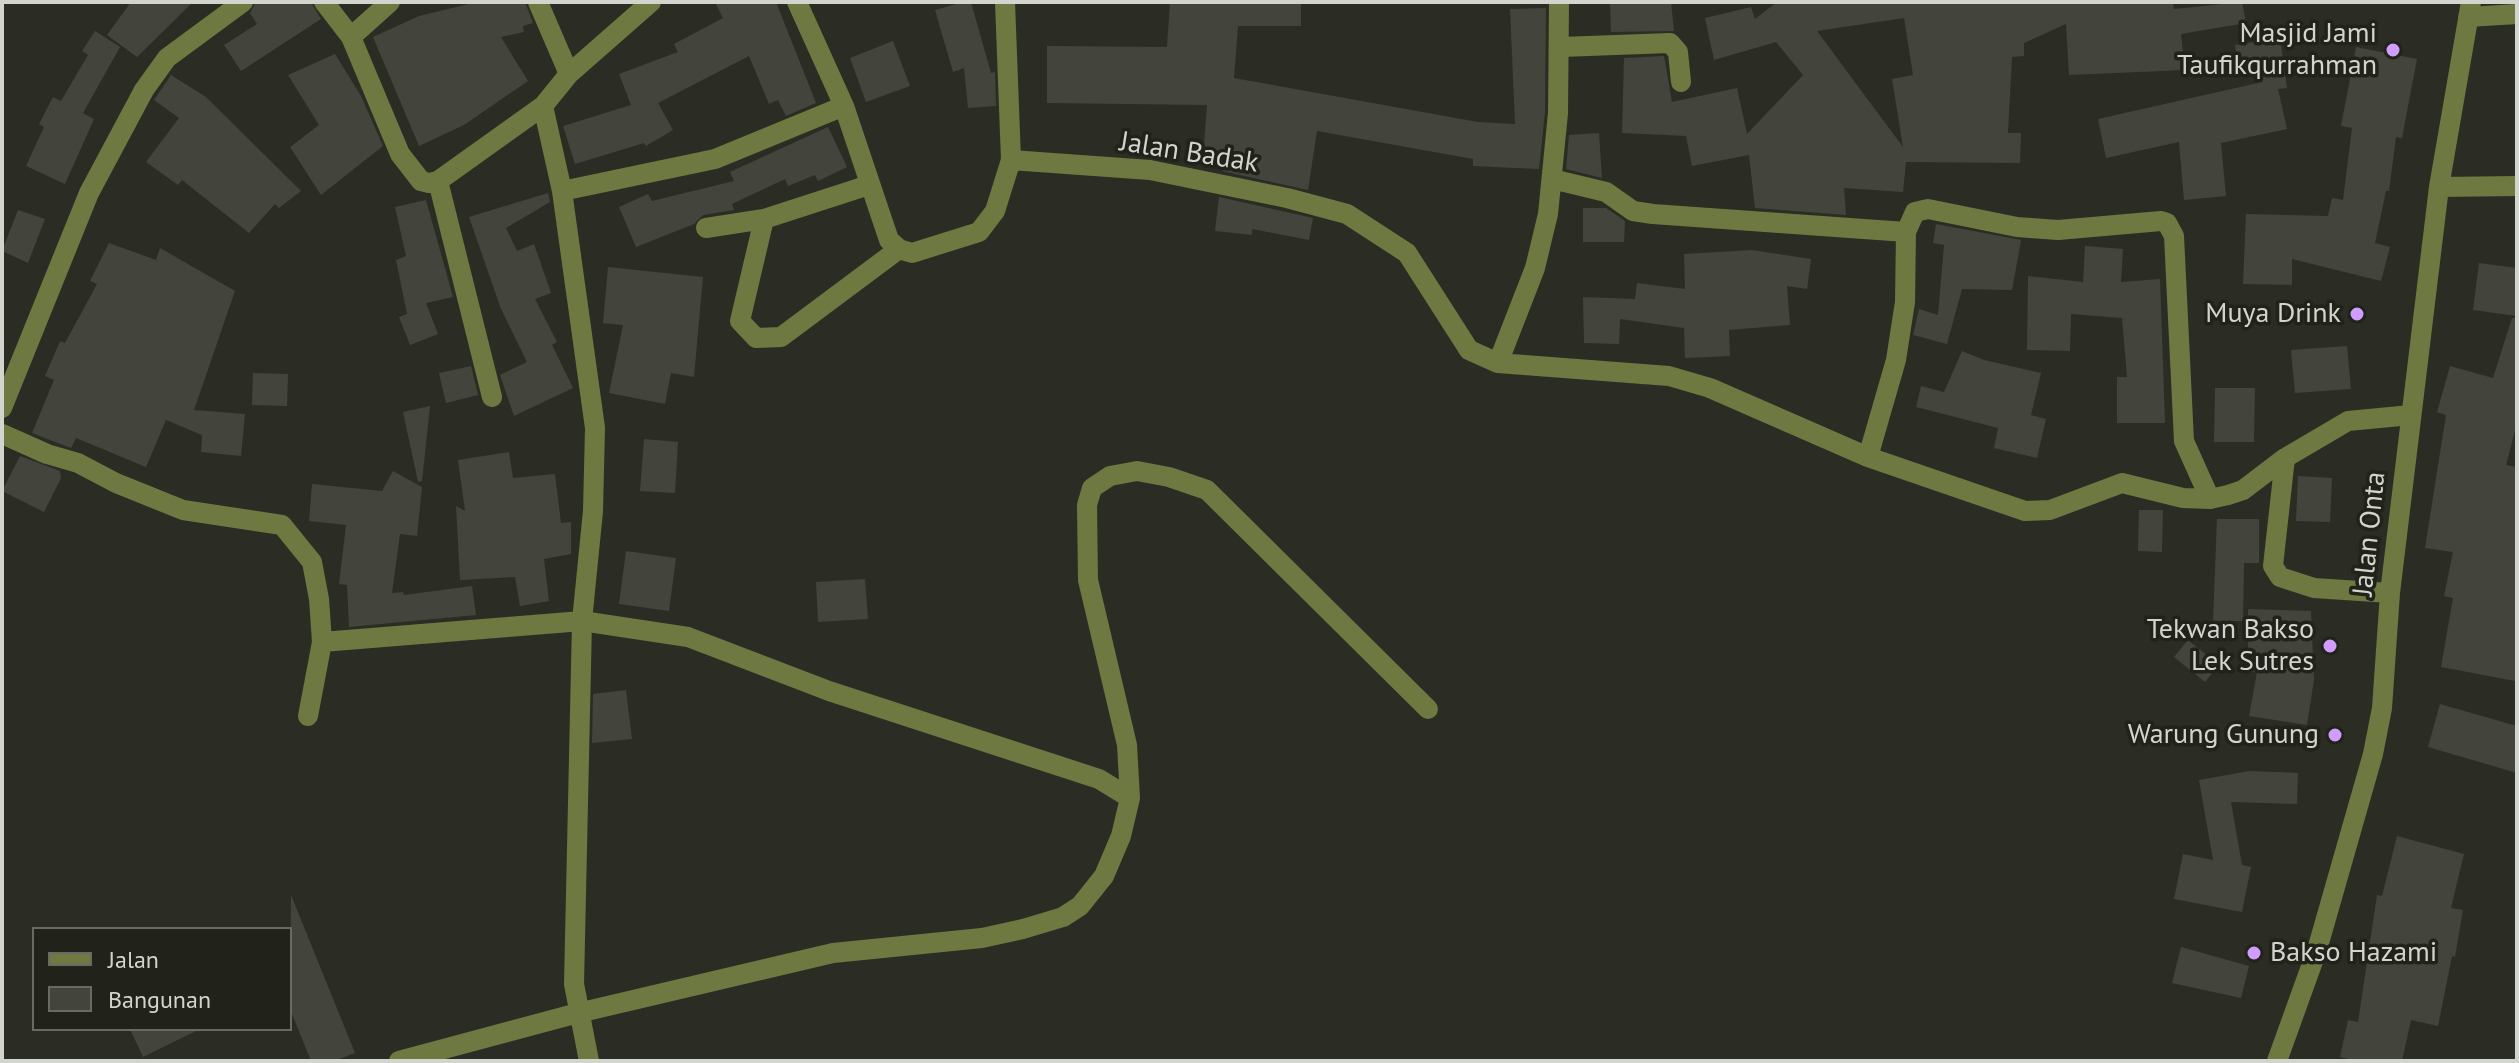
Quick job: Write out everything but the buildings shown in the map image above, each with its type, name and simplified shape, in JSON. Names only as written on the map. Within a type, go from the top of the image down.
[{"type":"street","points":[[2,408],[89,193],[144,90],[167,58],[243,2]]},
{"type":"street","points":[[324,2],[351,37],[400,154],[421,181],[438,181],[543,106],[569,74],[651,2]]},
{"type":"street","points":[[351,37],[390,2]]},
{"type":"street","points":[[538,2],[569,74]]},
{"type":"street","points":[[797,2],[844,106],[869,185],[894,245],[912,253],[979,232],[995,211],[1011,160],[1005,2]]},
{"type":"street","points":[[1559,2],[1561,47],[1552,179],[1535,268],[1498,363],[1669,376],[1710,388],[1868,457],[2025,511],[2050,510],[2122,483],[2183,498],[2210,499],[2243,490],[2285,458],[2348,421],[2411,415]]},
{"type":"street","points":[[2470,9],[2517,14]]},
{"type":"street","name":"Jalan Onta","points":[[2277,1061],[2317,950],[2373,754],[2382,708],[2390,593],[2439,187],[2470,9]]},
{"type":"street","points":[[1561,47],[1670,43],[1678,52],[1681,82]]},
{"type":"street","points":[[543,106],[562,191],[595,428],[593,511],[582,621],[574,984],[589,1061]]},
{"type":"street","points":[[562,191],[715,159],[844,106]]},
{"type":"street","name":"Jalan Badak","points":[[1011,160],[1150,170],[1347,214],[1407,253],[1469,350],[1498,363]]},
{"type":"street","points":[[1552,179],[1596,188],[1633,211],[1653,214],[1906,232]]},
{"type":"street","points":[[438,181],[492,397]]},
{"type":"street","points":[[706,228],[764,219],[869,185]]},
{"type":"street","points":[[2439,187],[2517,186]]},
{"type":"street","points":[[1868,457],[1896,360],[1905,302],[1906,232],[1911,216],[1920,209],[2047,230],[2167,223],[2174,236],[2184,441],[2210,499]]},
{"type":"street","points":[[764,219],[740,321],[756,338],[781,337],[894,245]]},
{"type":"street","points":[[2,434],[47,454],[78,463],[127,488],[183,510],[222,519],[282,525],[312,562],[322,642],[308,716]]},
{"type":"street","points":[[2285,458],[2273,566],[2280,577],[2314,588],[2390,593]]},
{"type":"street","points":[[399,1061],[578,1013],[833,953],[982,938],[1063,917],[1080,906],[1104,876],[1121,836],[1130,798],[1127,745],[1088,580],[1087,505],[1092,488],[1110,476],[1137,471],[1169,477],[1207,490],[1428,709]]},
{"type":"street","points":[[322,642],[582,621],[688,637],[829,691],[1099,779],[1130,798]]},
{"type":"place","name":"Masjid Jami Taufikqurrahman","points":[[2393,50]]},
{"type":"place","name":"Muya Drink","points":[[2357,314]]},
{"type":"place","name":"Tekwan Bakso Lek Sutres","points":[[2330,646]]},
{"type":"place","name":"Warung Gunung","points":[[2335,735]]},
{"type":"place","name":"Bakso Hazami","points":[[2254,953]]}]
